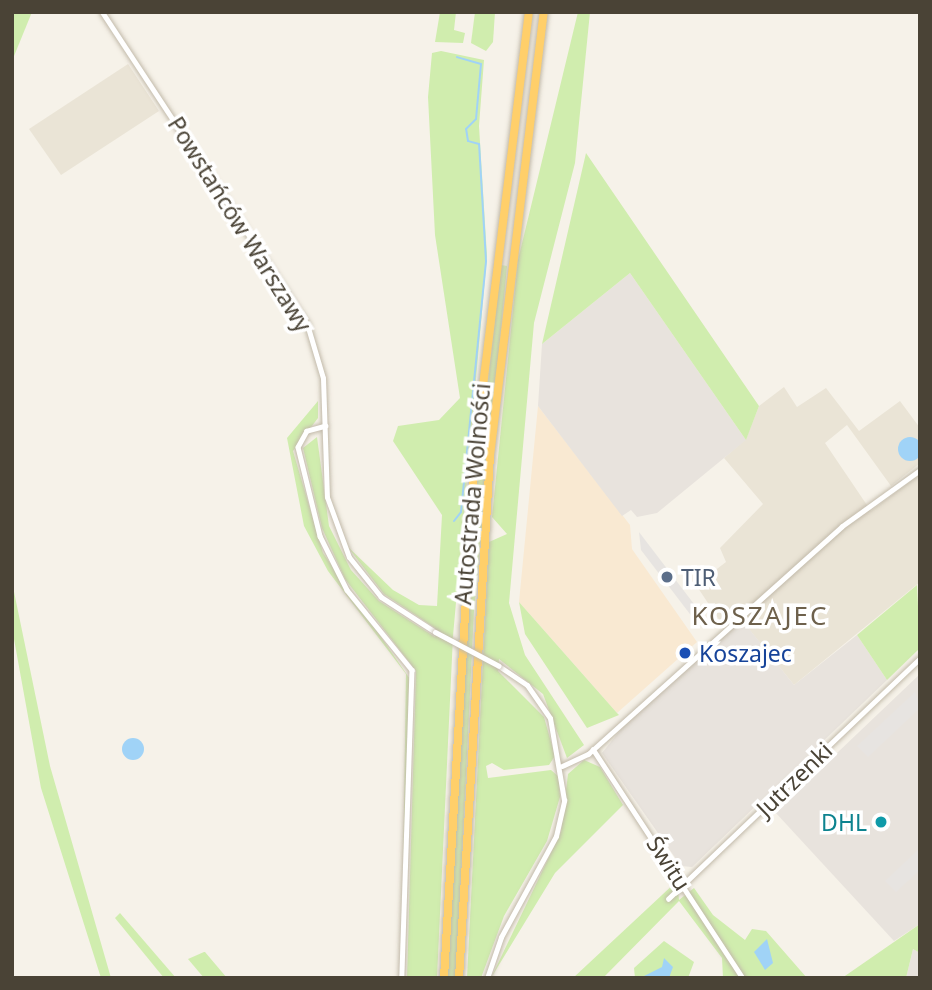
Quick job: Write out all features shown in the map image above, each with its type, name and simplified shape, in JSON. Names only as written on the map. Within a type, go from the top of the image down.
[{"type":"highway","name":"Autostrada Wolności","points":[[444,978],[474,459],[529,12]]},
{"type":"highway","name":"Autostrada Wolności","points":[[459,978],[490,456],[544,12]]},
{"type":"street","name":"Powstańców Warszawy","points":[[102,12],[302,315],[323,378],[327,497],[344,548],[381,597],[435,632],[499,666],[545,709],[562,766]]},
{"type":"street","points":[[326,426],[307,431],[298,447],[320,536],[342,583],[412,670],[402,978]]},
{"type":"street","points":[[487,978],[501,937],[558,828],[562,766],[593,749],[842,526],[920,470]]},
{"type":"street","name":"Jutrzenki","points":[[668,899],[920,658]]},
{"type":"street","name":"Świtu","points":[[593,749],[743,978]]},
{"type":"shaded area","points":[[128,64],[159,111],[61,175],[29,129]]},
{"type":"shaded area","points":[[630,273],[746,440],[657,513],[637,517],[631,510],[622,516],[538,406],[542,344]]},
{"type":"shaded area","points":[[784,387],[797,407],[826,388],[859,431],[900,401],[920,428],[920,463],[891,486],[847,425],[825,443],[871,511],[920,474],[920,582],[794,685],[736,613],[722,624],[696,585],[726,562],[720,548],[763,504],[724,458],[746,439],[759,406]]},
{"type":"shaded area","points":[[538,406],[630,525],[632,549],[697,642],[617,713],[519,602]]},
{"type":"shaded area","name":"TIR","points":[[639,532],[694,604],[696,622],[641,550]]},
{"type":"shaded area","points":[[742,620],[794,685],[857,635],[887,680],[692,867],[681,866],[602,753],[631,717]]},
{"type":"shaded area","points":[[920,674],[920,924],[894,941],[775,812]]},
{"type":"shaded area","points":[[915,692],[920,708],[868,757],[857,746]]},
{"type":"shaded area","points":[[920,848],[920,870],[896,892],[885,881]]},
{"type":"shaded area","points":[[913,949],[920,953],[920,978],[906,978]]},
{"type":"green space","points":[[12,12],[32,12],[12,61]]},
{"type":"green space","points":[[440,12],[456,12],[454,30],[465,33],[463,43],[435,42]]},
{"type":"green space","points":[[475,12],[495,12],[493,42],[486,51],[471,43]]},
{"type":"green space","points":[[578,12],[590,12],[575,163],[534,323],[509,603],[525,655],[584,745],[567,758],[543,694],[499,659],[498,671],[544,717],[555,756],[549,765],[504,770],[492,763],[486,766],[488,778],[551,770],[559,777],[560,797],[547,841],[504,916],[481,978],[467,978],[489,542],[507,534],[492,517],[518,260]]},
{"type":"green space","points":[[441,51],[484,60],[479,126],[487,256],[453,636],[437,978],[407,978],[416,671],[345,579],[322,528],[303,448],[317,437],[329,526],[351,570],[379,601],[435,637],[435,628],[384,594],[347,546],[393,590],[419,605],[437,606],[442,515],[393,441],[398,426],[439,420],[460,398],[435,235],[428,97],[432,53]]},
{"type":"green space","points":[[586,153],[759,406],[746,440],[630,273],[542,344]]},
{"type":"green space","points":[[501,265],[507,266],[474,611],[456,978],[447,978],[469,557]]},
{"type":"green space","points":[[318,401],[318,418],[293,451],[323,553],[410,679],[403,877],[406,674],[328,571],[304,526],[287,438]]},
{"type":"green space","points":[[12,582],[50,766],[111,978],[101,978],[41,788],[12,628]]},
{"type":"green space","points":[[917,585],[920,648],[887,680],[857,635]]},
{"type":"green space","points":[[519,602],[619,715],[587,728],[525,634]]},
{"type":"green space","points":[[584,760],[600,767],[623,805],[555,873],[491,978],[561,832],[568,774]]},
{"type":"green space","points":[[677,881],[679,900],[694,888],[713,915],[745,940],[752,929],[766,931],[807,978],[723,978],[722,958],[679,901],[603,978],[573,978]]},
{"type":"green space","points":[[120,913],[176,978],[164,978],[115,918]]},
{"type":"green space","points":[[920,924],[920,953],[913,949],[906,978],[842,978]]},
{"type":"green space","points":[[664,941],[694,962],[688,978],[635,978],[634,968]]},
{"type":"green space","points":[[205,952],[227,978],[204,978],[188,959]]},
{"type":"water","points":[[910,437],[919,440],[922,449],[919,458],[910,461],[901,458],[898,449],[901,440]]},
{"type":"water","points":[[133,738],[141,741],[144,749],[141,757],[133,760],[125,757],[122,749],[125,741]]},
{"type":"water","points":[[767,939],[773,963],[765,970],[754,952]]},
{"type":"water","points":[[664,958],[673,967],[669,978],[640,978],[662,967]]},
{"type":"waterway","points":[[454,521],[461,512],[486,261],[479,144],[468,141],[466,129],[476,119],[481,64],[457,57]]},
{"type":"place","name":"TIR","points":[[667,577]]},
{"type":"place","name":"Koszajec","points":[[685,653]]},
{"type":"place","name":"DHL","points":[[881,822]]},
{"type":"district","name":"KOSZAJEC","points":[[760,616]]}]
